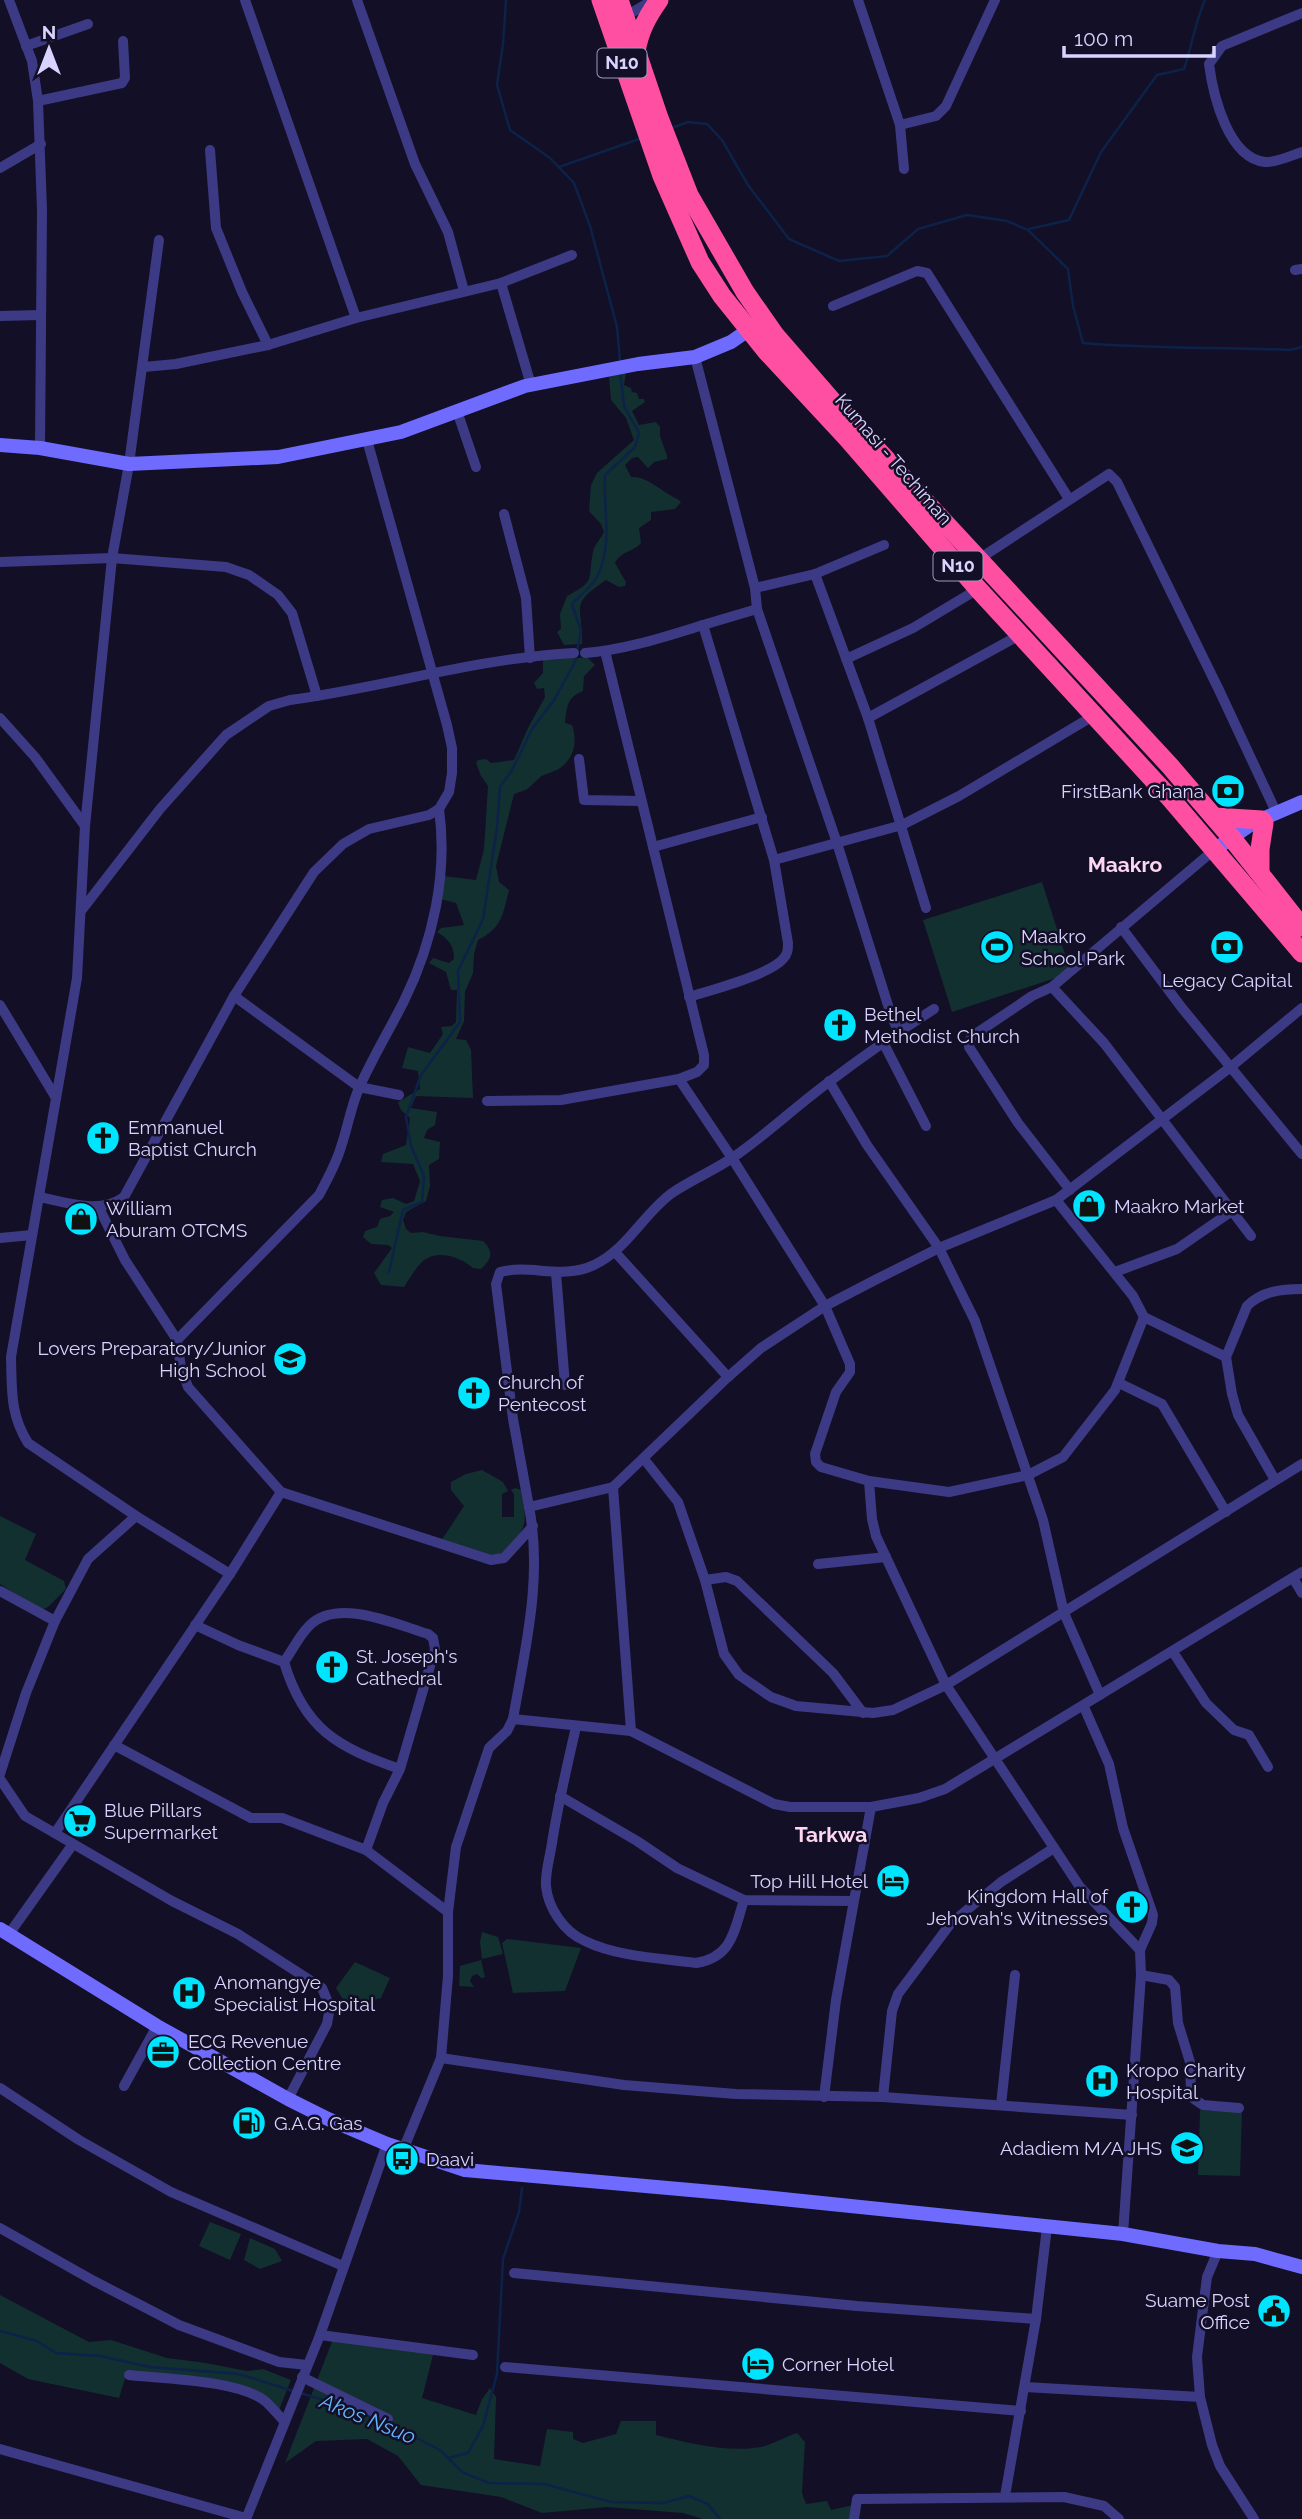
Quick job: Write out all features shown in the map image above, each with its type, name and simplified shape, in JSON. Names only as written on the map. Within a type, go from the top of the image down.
[{"type":"highway","name":"N10","points":[[601,0],[617,14],[636,52],[651,122]]},
{"type":"highway","points":[[636,52],[639,33],[659,0]]},
{"type":"highway","name":"N10","points":[[617,14],[661,149],[739,283],[756,324],[813,391],[979,559],[1214,817],[1302,927]]},
{"type":"highway","name":"Kumasi - Techiman","points":[[813,391],[847,438],[978,589],[1170,798],[1302,953]]},
{"type":"highway","points":[[1214,817],[1268,819],[1260,849],[1260,873]]},
{"type":"street","points":[[9,0],[32,61],[41,144],[40,448]]},
{"type":"street","points":[[245,0],[356,318]]},
{"type":"street","points":[[357,0],[415,164],[448,232],[464,291]]},
{"type":"street","points":[[617,14],[653,0]]},
{"type":"street","points":[[858,0],[900,125],[904,169]]},
{"type":"street","points":[[900,125],[936,116],[946,106],[995,0]]},
{"type":"street","points":[[1302,13],[1222,46],[1209,64],[1214,94],[1222,117],[1236,142],[1249,157],[1267,163],[1302,152]]},
{"type":"street","points":[[26,46],[88,24]]},
{"type":"street","points":[[38,101],[122,83],[125,78],[123,41]]},
{"type":"street","points":[[0,168],[41,144]]},
{"type":"street","points":[[210,150],[216,228],[242,292],[268,345]]},
{"type":"street","points":[[159,240],[130,464],[112,558],[85,826],[77,978],[32,1235],[5,1356],[17,1425],[28,1443],[136,1516],[230,1574]]},
{"type":"street","points":[[144,367],[176,364],[268,345],[356,318],[501,283],[572,255]]},
{"type":"street","points":[[833,306],[917,271],[928,273],[1069,499]]},
{"type":"street","points":[[501,283],[531,385]]},
{"type":"street","points":[[0,316],[41,314]]},
{"type":"street","points":[[0,445],[40,448],[130,464],[278,457],[401,432],[531,385],[638,364],[695,357],[731,342],[756,324]]},
{"type":"street","points":[[695,357],[755,588],[757,609],[837,843],[870,952],[899,1031]]},
{"type":"street","points":[[457,411],[476,467]]},
{"type":"street","points":[[39,1197],[99,1208],[112,1205],[124,1197],[234,996],[314,872],[343,844],[369,829],[419,818],[439,809],[449,792],[452,748],[367,440]]},
{"type":"street","points":[[979,559],[1109,474],[1117,482],[1219,690],[1268,819]]},
{"type":"street","points":[[504,514],[526,598],[530,658]]},
{"type":"street","points":[[755,588],[814,574],[884,545]]},
{"type":"street","points":[[0,562],[112,558],[226,567],[263,583],[285,602],[292,613],[317,696]]},
{"type":"street","points":[[814,574],[867,718],[926,908]]},
{"type":"street","points":[[846,659],[913,628],[978,589]]},
{"type":"street","points":[[81,911],[160,809],[226,735],[269,706],[433,673],[530,658],[605,651],[757,609]]},
{"type":"street","points":[[689,997],[744,979],[779,962],[787,954],[788,943],[774,860],[703,625]]},
{"type":"street","points":[[867,718],[1020,635]]},
{"type":"street","points":[[486,1101],[561,1100],[679,1079],[702,1069],[705,1061],[605,651]]},
{"type":"street","points":[[774,860],[902,825],[959,796],[1093,716]]},
{"type":"street","points":[[0,718],[35,757],[85,826]]},
{"type":"street","points":[[579,759],[584,800],[641,801]]},
{"type":"street","points":[[1070,1190],[1018,1124],[969,1047],[971,1037],[1032,996],[1052,987],[1121,927],[1234,841],[1268,819],[1302,802]]},
{"type":"street","points":[[177,1340],[318,1195],[341,1149],[359,1087],[404,1000],[429,936],[441,858],[439,809]]},
{"type":"street","points":[[653,847],[762,817]]},
{"type":"street","points":[[1121,927],[1182,1008],[1302,1153]]},
{"type":"street","points":[[1052,987],[1104,1043],[1251,1236]]},
{"type":"street","points":[[234,996],[359,1087],[399,1095]]},
{"type":"street","points":[[0,1005],[56,1098]]},
{"type":"street","points":[[529,1507],[613,1487],[761,1348],[825,1306],[939,1248],[1056,1200],[1232,1066],[1302,1008]]},
{"type":"street","points":[[403,2150],[440,2058],[447,1991],[448,1912],[456,1847],[489,1748],[507,1731],[513,1719],[534,1591],[533,1526],[513,1419],[496,1284],[500,1272],[508,1270],[556,1273],[585,1269],[615,1252],[672,1193],[732,1158],[829,1081],[934,1009]]},
{"type":"street","points":[[884,1044],[926,1126]]},
{"type":"street","points":[[679,1079],[825,1306],[851,1369],[836,1392],[814,1458],[821,1467],[869,1481],[949,1492],[1028,1475],[1063,1457],[1119,1383],[1144,1317]]},
{"type":"street","points":[[829,1081],[867,1145],[939,1248],[975,1321],[1049,1543],[1064,1613],[1100,1696]]},
{"type":"street","points":[[1056,1200],[1115,1272],[1133,1296],[1144,1317],[1226,1357]]},
{"type":"street","points":[[99,1208],[125,1260],[177,1340],[181,1368],[188,1387],[281,1492],[491,1560],[505,1558],[533,1526]]},
{"type":"street","points":[[1115,1272],[1177,1249],[1232,1211]]},
{"type":"street","points":[[0,1238],[32,1235]]},
{"type":"street","points":[[615,1252],[728,1377]]},
{"type":"street","points":[[556,1273],[565,1385]]},
{"type":"street","points":[[1275,1480],[1238,1415],[1226,1357],[1247,1306],[1253,1300],[1275,1291],[1302,1289]]},
{"type":"street","points":[[1119,1383],[1161,1404],[1226,1511]]},
{"type":"street","points":[[644,1459],[678,1502],[705,1580],[724,1654],[738,1675],[784,1703],[863,1713],[893,1710],[946,1685],[1302,1464]]},
{"type":"street","points":[[869,1481],[874,1528],[946,1685],[1080,1887],[1140,1950]]},
{"type":"street","points":[[613,1487],[631,1731]]},
{"type":"street","points":[[55,1833],[230,1574],[281,1492]]},
{"type":"street","points":[[136,1516],[88,1559],[55,1621],[26,1693],[0,1777],[25,1816],[172,1901],[238,1934],[322,1988],[330,2007],[327,2024],[288,2099]]},
{"type":"street","points":[[818,1564],[886,1557]]},
{"type":"street","points":[[513,1719],[631,1731],[774,1804],[811,1808],[871,1807],[935,1793],[1084,1707],[1298,1575],[1302,1593]]},
{"type":"street","points":[[705,1580],[726,1577],[737,1581],[833,1673],[863,1713]]},
{"type":"street","points":[[0,1591],[55,1621]]},
{"type":"street","points":[[284,1662],[309,1626],[333,1614],[349,1612],[363,1615],[433,1638],[435,1649],[400,1769],[383,1803],[366,1850]]},
{"type":"street","points":[[195,1625],[238,1646],[284,1662]]},
{"type":"street","points":[[1173,1652],[1206,1703],[1234,1730],[1249,1735],[1268,1767]]},
{"type":"street","points":[[284,1662],[298,1701],[320,1729],[362,1756],[400,1769]]},
{"type":"street","points":[[1084,1707],[1110,1764],[1123,1828],[1153,1915],[1140,1950],[1141,1975],[1123,2234]]},
{"type":"street","points":[[576,1727],[559,1796],[547,1887],[550,1903],[558,1917],[582,1940],[630,1954],[696,1963],[717,1957],[727,1948],[744,1899]]},
{"type":"street","points":[[114,1745],[251,1818],[282,1818],[366,1850],[448,1912]]},
{"type":"street","points":[[559,1796],[677,1868],[744,1899],[853,1901]]},
{"type":"street","points":[[824,2097],[836,2000],[871,1807]]},
{"type":"street","points":[[73,1844],[4,1932],[157,2026],[288,2099],[403,2150],[466,2171],[724,2193],[1123,2234],[1218,2251],[1255,2254],[1302,2267]]},
{"type":"street","points":[[883,2097],[892,2011],[898,1994],[951,1923],[1001,1882],[1054,1849]]},
{"type":"street","points":[[1001,2105],[1015,1975]]},
{"type":"street","points":[[1141,1975],[1169,1980],[1175,1987],[1178,2023],[1191,2062],[1194,2099],[1203,2105],[1238,2108]]},
{"type":"street","points":[[124,2086],[157,2026]]},
{"type":"street","points":[[440,2058],[624,2085],[736,2094],[883,2097],[1132,2115]]},
{"type":"street","points":[[0,2088],[79,2140],[171,2192],[343,2266]]},
{"type":"street","points":[[0,2449],[246,2518],[320,2335],[387,2144]]},
{"type":"street","points":[[1005,2496],[1036,2319],[1047,2227]]},
{"type":"street","points":[[0,2228],[93,2281],[179,2325],[279,2362],[307,2365]]},
{"type":"street","points":[[1218,2251],[1207,2277],[1205,2291],[1197,2357],[1200,2397],[1220,2466],[1254,2519]]},
{"type":"street","points":[[514,2273],[857,2306],[1036,2319]]},
{"type":"street","points":[[320,2335],[473,2355]]},
{"type":"street","points":[[505,2367],[1021,2411]]},
{"type":"street","points":[[130,2375],[209,2384],[249,2393],[264,2401],[284,2421]]},
{"type":"street","points":[[301,2379],[388,2419]]},
{"type":"street","points":[[1025,2387],[1200,2397]]},
{"type":"street","points":[[854,2519],[856,2499],[1005,2496],[1075,2498],[1104,2506],[1119,2519]]},
{"type":"green space","points":[[626,372],[624,385],[645,402],[632,411],[639,425],[656,422],[660,427],[667,459],[654,462],[648,468],[638,457],[632,458],[625,465],[631,477],[650,482],[681,502],[675,509],[651,512],[651,520],[639,528],[641,543],[620,556],[615,563],[626,582],[625,586],[619,587],[606,580],[586,595],[580,607],[582,644],[564,645],[557,632],[561,629],[560,614],[567,596],[587,583],[594,549],[604,532],[601,524],[589,511],[591,485],[597,473],[634,440],[626,418],[611,400],[609,377]]},
{"type":"green space","points":[[588,658],[595,665],[584,676],[583,691],[574,696],[567,707],[565,723],[572,725],[575,738],[571,756],[557,770],[541,776],[527,789],[514,794],[496,866],[499,882],[509,890],[497,925],[478,940],[473,973],[465,992],[464,1021],[456,1039],[466,1040],[471,1050],[473,1098],[416,1096],[411,1108],[437,1112],[435,1125],[427,1130],[424,1138],[440,1142],[439,1159],[429,1165],[430,1186],[426,1201],[406,1212],[403,1220],[406,1229],[411,1233],[423,1232],[483,1241],[490,1252],[488,1262],[481,1269],[448,1256],[434,1256],[421,1263],[404,1287],[381,1285],[374,1273],[392,1248],[388,1245],[371,1244],[363,1237],[365,1231],[377,1227],[380,1219],[394,1212],[380,1207],[382,1200],[393,1198],[406,1204],[414,1201],[420,1181],[413,1164],[381,1162],[383,1154],[406,1145],[410,1118],[401,1110],[398,1102],[420,1089],[418,1071],[402,1068],[408,1047],[430,1053],[443,1034],[441,1027],[452,1026],[456,1022],[457,990],[451,990],[446,972],[429,963],[433,958],[449,963],[454,959],[450,943],[437,932],[441,928],[464,925],[456,903],[440,899],[443,876],[476,880],[484,849],[488,786],[476,763],[486,759],[491,763],[514,760],[545,697],[544,688],[537,689],[534,683],[543,673],[543,659]]},
{"type":"green space","name":"Maakro School Park","points":[[1042,882],[1071,973],[952,1012],[923,920]]},
{"type":"green space","points":[[482,1470],[503,1482],[508,1491],[502,1494],[502,1517],[514,1517],[514,1494],[511,1490],[521,1490],[525,1511],[524,1525],[503,1554],[479,1553],[441,1541],[464,1506],[451,1490],[451,1482]]},
{"type":"green space","points":[[0,1516],[36,1534],[25,1560],[64,1581],[66,1589],[48,1607],[41,1610],[0,1584]]},
{"type":"green space","points":[[482,1932],[498,1937],[503,1954],[482,1959]]},
{"type":"green space","points":[[507,1939],[581,1948],[565,1991],[513,1993],[502,1943]]},
{"type":"green space","points":[[481,1960],[485,1977],[481,1978],[477,1974],[472,1976],[470,1981],[474,1987],[459,1986],[460,1966]]},
{"type":"green space","points":[[355,1962],[390,1978],[381,1998],[347,2006],[336,1988]]},
{"type":"green space","points":[[1200,2110],[1242,2111],[1240,2176],[1198,2175]]},
{"type":"green space","points":[[210,2222],[241,2234],[230,2260],[199,2246]]},
{"type":"green space","points":[[250,2238],[275,2249],[282,2261],[260,2269],[244,2260]]},
{"type":"green space","points":[[0,2295],[89,2342],[111,2340],[167,2358],[247,2371],[263,2369],[291,2380],[279,2410],[268,2398],[127,2372],[119,2398],[28,2379],[0,2363]]},
{"type":"green space","points":[[333,2339],[388,2345],[433,2355],[422,2398],[476,2415],[490,2388],[496,2397],[494,2459],[540,2466],[547,2429],[573,2432],[573,2439],[583,2443],[616,2434],[621,2421],[656,2421],[656,2435],[694,2444],[734,2449],[761,2447],[797,2433],[805,2442],[802,2493],[806,2504],[827,2501],[831,2510],[853,2505],[851,2519],[703,2519],[683,2513],[607,2507],[542,2513],[501,2497],[421,2485],[398,2456],[367,2439],[316,2441],[285,2463]]},
{"type":"waterway","points":[[506,0],[497,85],[510,130],[550,158],[574,183],[590,226],[617,327],[620,361]]},
{"type":"waterway","points":[[1029,229],[1069,220],[1101,152],[1157,75],[1184,69],[1205,0]]},
{"type":"waterway","points":[[672,128],[688,122],[707,124],[722,140],[748,185],[789,239],[839,261],[887,256],[918,229],[967,215],[1007,221],[1028,230],[1068,269],[1073,306],[1083,343],[1290,350],[1302,347]]},
{"type":"waterway","points":[[559,167],[642,138]]},
{"type":"waterway","points":[[577,651],[581,631],[572,604],[593,582],[603,563],[606,538],[605,475],[635,447],[639,433],[624,406],[620,371]]},
{"type":"waterway","points":[[389,1272],[403,1210],[422,1202],[424,1176],[411,1146],[406,1117],[421,1075],[460,1022],[458,971],[483,919],[497,828],[500,787],[512,770],[532,729],[554,700],[576,658]]},
{"type":"waterway","points":[[448,2458],[468,2453],[483,2426],[497,2374],[503,2259],[519,2212],[522,2188]]},
{"type":"waterway","name":"Akos Nsuo","points":[[0,2331],[37,2341],[56,2353],[100,2356],[150,2367],[239,2374],[293,2391]]},
{"type":"waterway","name":"Akos Nsuo","points":[[300,2393],[376,2419]]},
{"type":"waterway","name":"Akos Nsuo","points":[[389,2424],[440,2450],[462,2472],[489,2483],[544,2484],[611,2502],[663,2503],[689,2496],[708,2504],[720,2519]]},
{"type":"place","name":"FirstBank Ghana","points":[[1228,791]]},
{"type":"place","name":"Maakro School Park","points":[[997,947]]},
{"type":"place","name":"Legacy Capital","points":[[1227,947]]},
{"type":"place","name":"Bethel Methodist Church","points":[[840,1025]]},
{"type":"place","name":"Emmanuel Baptist Church","points":[[103,1138]]},
{"type":"place","name":"Maakro Market","points":[[1089,1206]]},
{"type":"place","name":"William Aburam OTCMS","points":[[81,1219]]},
{"type":"place","name":"Lovers Preparatory/Junior High School","points":[[290,1359]]},
{"type":"place","name":"Church of Pentecost","points":[[474,1393]]},
{"type":"place","name":"St. Joseph's Cathedral","points":[[332,1667]]},
{"type":"place","name":"Blue Pillars Supermarket","points":[[80,1821]]},
{"type":"place","name":"Top Hill Hotel","points":[[893,1881]]},
{"type":"place","name":"Kingdom Hall of Jehovah's Witnesses","points":[[1132,1907]]},
{"type":"place","name":"Anomangye Specialist Hospital","points":[[189,1993]]},
{"type":"place","name":"ECG Revenue Collection Centre","points":[[163,2052]]},
{"type":"place","name":"Kropo Charity Hospital","points":[[1102,2081]]},
{"type":"place","name":"G.A.G. Gas","points":[[249,2123]]},
{"type":"place","name":"Adadiem M/A JHS","points":[[1187,2148]]},
{"type":"place","name":"Daavi","points":[[402,2159]]},
{"type":"place","name":"Suame Post Office","points":[[1274,2311]]},
{"type":"place","name":"Corner Hotel","points":[[758,2364]]},
{"type":"district","name":"Maakro","points":[[1125,865]]},
{"type":"district","name":"Tarkwa","points":[[831,1835]]}]
